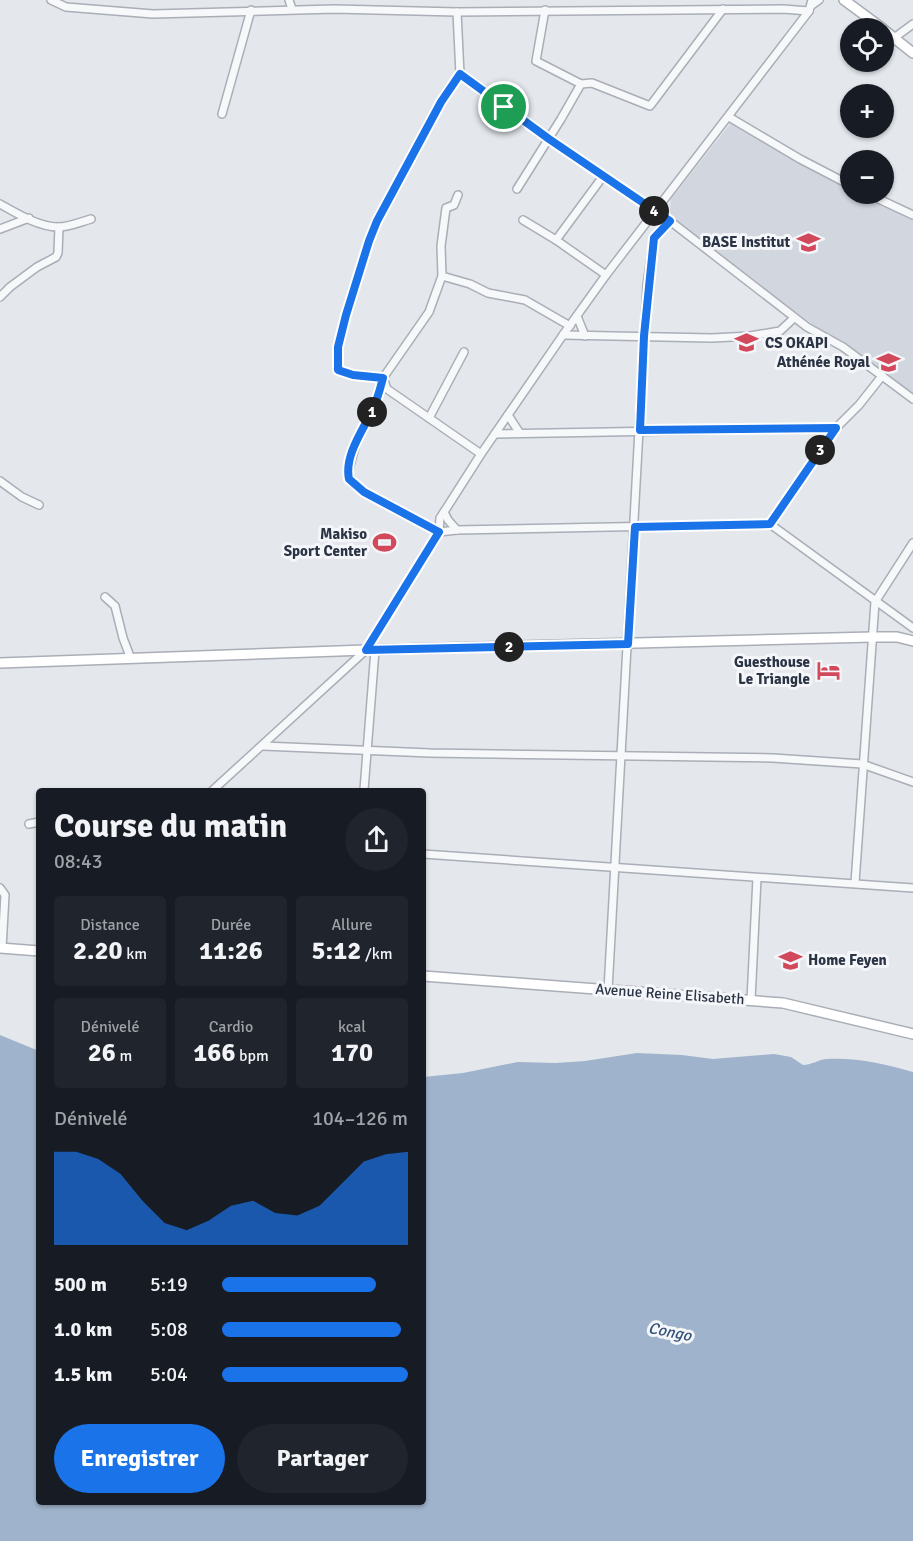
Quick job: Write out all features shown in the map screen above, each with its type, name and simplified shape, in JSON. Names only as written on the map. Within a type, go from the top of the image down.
[{"type":"main road","points":[[844,0],[868,18]]},
{"type":"main road","points":[[894,38],[913,53]]},
{"type":"main road","points":[[0,663],[371,650],[873,637],[897,637],[913,641]]},
{"type":"main road","points":[[1,948],[36,951]]},
{"type":"main road","name":"Avenue Reine Elisabeth","points":[[426,976],[783,1003],[913,1034]]},
{"type":"street","points":[[51,0],[66,7],[153,14],[292,9],[457,12],[783,9],[811,6]]},
{"type":"street","points":[[289,0],[292,9]]},
{"type":"street","points":[[334,0],[334,9]]},
{"type":"street","points":[[215,788],[371,650],[439,532],[440,518],[563,335],[811,6],[819,0]]},
{"type":"street","points":[[545,10],[536,61],[581,84],[592,83],[650,106],[723,9]]},
{"type":"street","points":[[222,114],[251,10]]},
{"type":"street","points":[[383,378],[353,375],[338,370],[338,347],[346,315],[377,221],[441,102],[460,74],[457,12]]},
{"type":"street","points":[[894,38],[913,24]]},
{"type":"street","points":[[460,74],[549,139],[670,221],[794,318],[843,347],[913,399]]},
{"type":"street","points":[[517,189],[581,84]]},
{"type":"street","points":[[729,117],[840,180]]},
{"type":"street","points":[[556,240],[604,175]]},
{"type":"street","points":[[458,195],[454,205],[446,208],[441,246],[442,276],[429,312],[383,378],[373,410],[358,436],[348,468],[349,479],[364,492],[439,532],[770,524],[913,628]]},
{"type":"street","points":[[0,204],[49,226],[58,227],[90,219]]},
{"type":"street","points":[[889,204],[913,215]]},
{"type":"street","points":[[0,229],[29,218]]},
{"type":"street","points":[[523,220],[556,240],[606,276]]},
{"type":"street","points":[[608,990],[644,336],[654,238],[670,221]]},
{"type":"street","points":[[0,297],[10,286],[56,257],[58,227]]},
{"type":"street","points":[[442,276],[470,284],[489,293],[525,300],[570,326]]},
{"type":"street","points":[[577,316],[585,336]]},
{"type":"street","points":[[563,335],[712,338],[750,336],[780,331],[794,318]]},
{"type":"street","points":[[429,418],[464,352]]},
{"type":"street","points":[[770,524],[836,428],[860,405],[882,376]]},
{"type":"street","points":[[383,378],[387,389],[481,454]]},
{"type":"street","points":[[508,415],[519,432]]},
{"type":"street","points":[[495,434],[836,428]]},
{"type":"street","points":[[0,481],[22,497],[39,505]]},
{"type":"street","points":[[444,512],[457,530]]},
{"type":"street","points":[[855,883],[875,602],[913,543]]},
{"type":"street","points":[[105,597],[115,606],[130,659]]},
{"type":"street","points":[[364,788],[371,650]]},
{"type":"street","points":[[263,746],[762,758],[862,764],[913,782]]},
{"type":"street","points":[[29,824],[36,823]]},
{"type":"street","points":[[426,854],[913,888]]},
{"type":"street","points":[[751,1000],[757,878]]},
{"type":"street","points":[[0,888],[5,895],[1,948]]},
{"type":"shaded area","name":"BASE Institut","points":[[734,119],[840,179],[840,204],[887,204],[913,216],[913,399],[673,220],[670,211],[671,199]]},
{"type":"water","name":"Congo","points":[[0,1035],[36,1050],[36,1505],[426,1505],[426,1077],[463,1073],[518,1062],[585,1061],[637,1053],[713,1059],[774,1054],[791,1057],[803,1065],[826,1059],[848,1059],[913,1072],[913,1541],[0,1541]]},
{"type":"place","name":"BASE Institut","points":[[808,242]]},
{"type":"place","name":"CS OKAPI","points":[[747,343]]},
{"type":"place","name":"Athénée Royal","points":[[888,362]]},
{"type":"place","name":"Makiso Sport Center","points":[[385,543]]},
{"type":"place","name":"Guesthouse Le Triangle","points":[[828,671]]},
{"type":"place","name":"Home Feyen","points":[[790,960]]},
{"type":"route","points":[[460,74],[504,107],[670,221],[654,238],[647,285],[640,430],[836,428],[770,524],[635,527],[628,644],[366,650],[439,532],[364,492],[349,479],[348,468],[358,436],[373,410],[383,378],[353,375],[338,370],[338,347],[346,315],[377,221],[441,102],[460,74]]}]
